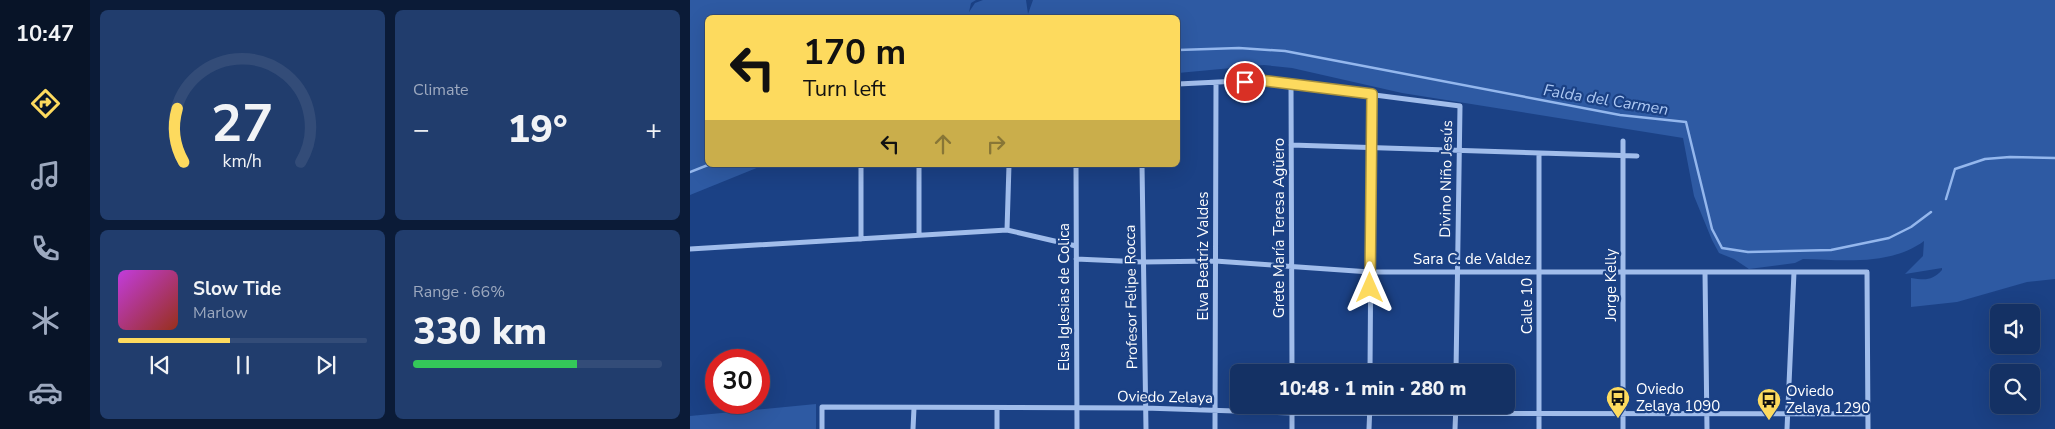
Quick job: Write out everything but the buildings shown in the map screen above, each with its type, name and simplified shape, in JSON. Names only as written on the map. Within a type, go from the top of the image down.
[{"type":"street","points":[[1180,84],[1216,84],[1259,80],[1372,94],[1370,364]]},
{"type":"street","name":"Elva Beatriz Valdes","points":[[1215,429],[1216,84]]},
{"type":"street","name":"Grete María Teresa Agüero","points":[[1291,84],[1292,364]]},
{"type":"street","name":"Divino Niño Jesús","points":[[1372,94],[1460,106],[1456,364]]},
{"type":"street","name":"Jorge Kelly","points":[[1623,141],[1623,429]]},
{"type":"street","points":[[1291,145],[1637,156]]},
{"type":"street","name":"Calle 10","points":[[1539,153],[1539,429]]},
{"type":"street","points":[[860,238],[861,167]]},
{"type":"street","points":[[919,167],[919,235]]},
{"type":"street","points":[[1006,230],[1009,167]]},
{"type":"street","name":"Elsa Iglesias de Colica","points":[[1076,167],[1077,429]]},
{"type":"street","name":"Profesor Felipe Rocca","points":[[1142,167],[1146,429]]},
{"type":"street","points":[[690,249],[1006,230],[1076,246]]},
{"type":"street","name":"Sara C. de Valdez","points":[[1076,259],[1143,262],[1215,261],[1370,272],[1867,272],[1868,414]]},
{"type":"street","points":[[1705,272],[1707,429]]},
{"type":"street","points":[[1787,429],[1794,272]]},
{"type":"street","name":"Oviedo Zelaya","points":[[822,429],[822,408],[1145,408],[1230,411]]},
{"type":"street","points":[[913,429],[914,408]]},
{"type":"street","points":[[997,408],[997,429]]},
{"type":"street","points":[[1292,414],[1292,429]]},
{"type":"street","points":[[1370,414],[1370,429]]},
{"type":"street","points":[[1456,414],[1456,429]]},
{"type":"street","name":"Oviedo Zelaya","points":[[1515,414],[1868,414]]},
{"type":"street","points":[[1868,414],[1868,429]]},
{"type":"shaded area","points":[[690,0],[976,0],[971,3],[969,12],[975,3],[983,0],[1026,0],[1028,14],[1033,0],[2055,0],[2055,279],[2027,282],[1957,302],[1911,307],[1911,278],[1928,279],[1942,270],[1942,268],[1905,274],[1923,256],[1924,241],[1896,255],[1881,258],[1866,260],[1803,259],[1795,263],[1749,269],[1734,259],[1719,253],[1694,196],[1683,138],[1402,93],[1292,68],[1264,65],[1180,73],[1180,15],[705,15],[705,167],[759,167],[690,195]]},
{"type":"shaded area","points":[[816,404],[816,429],[690,429],[690,416],[770,414],[770,408]]},
{"type":"waterway","name":"Falda del Carmen","points":[[1180,50],[1239,48],[1285,51],[1620,115],[1686,122],[1712,229],[1722,248],[1748,252],[1831,250],[1889,238],[1911,227],[1931,212]]},
{"type":"waterway","name":"Falda del Carmen","points":[[1946,199],[1955,169],[1985,159],[2010,157],[2055,158]]},
{"type":"waterway","name":"Falda del Carmen","points":[[690,172],[705,166]]},
{"type":"place","name":"Oviedo Zelaya 1090","points":[[1618,419]]},
{"type":"place","name":"Oviedo Zelaya 1290","points":[[1769,421]]},
{"type":"route","points":[[1245,82],[1259,80],[1372,94],[1370,288]]}]
